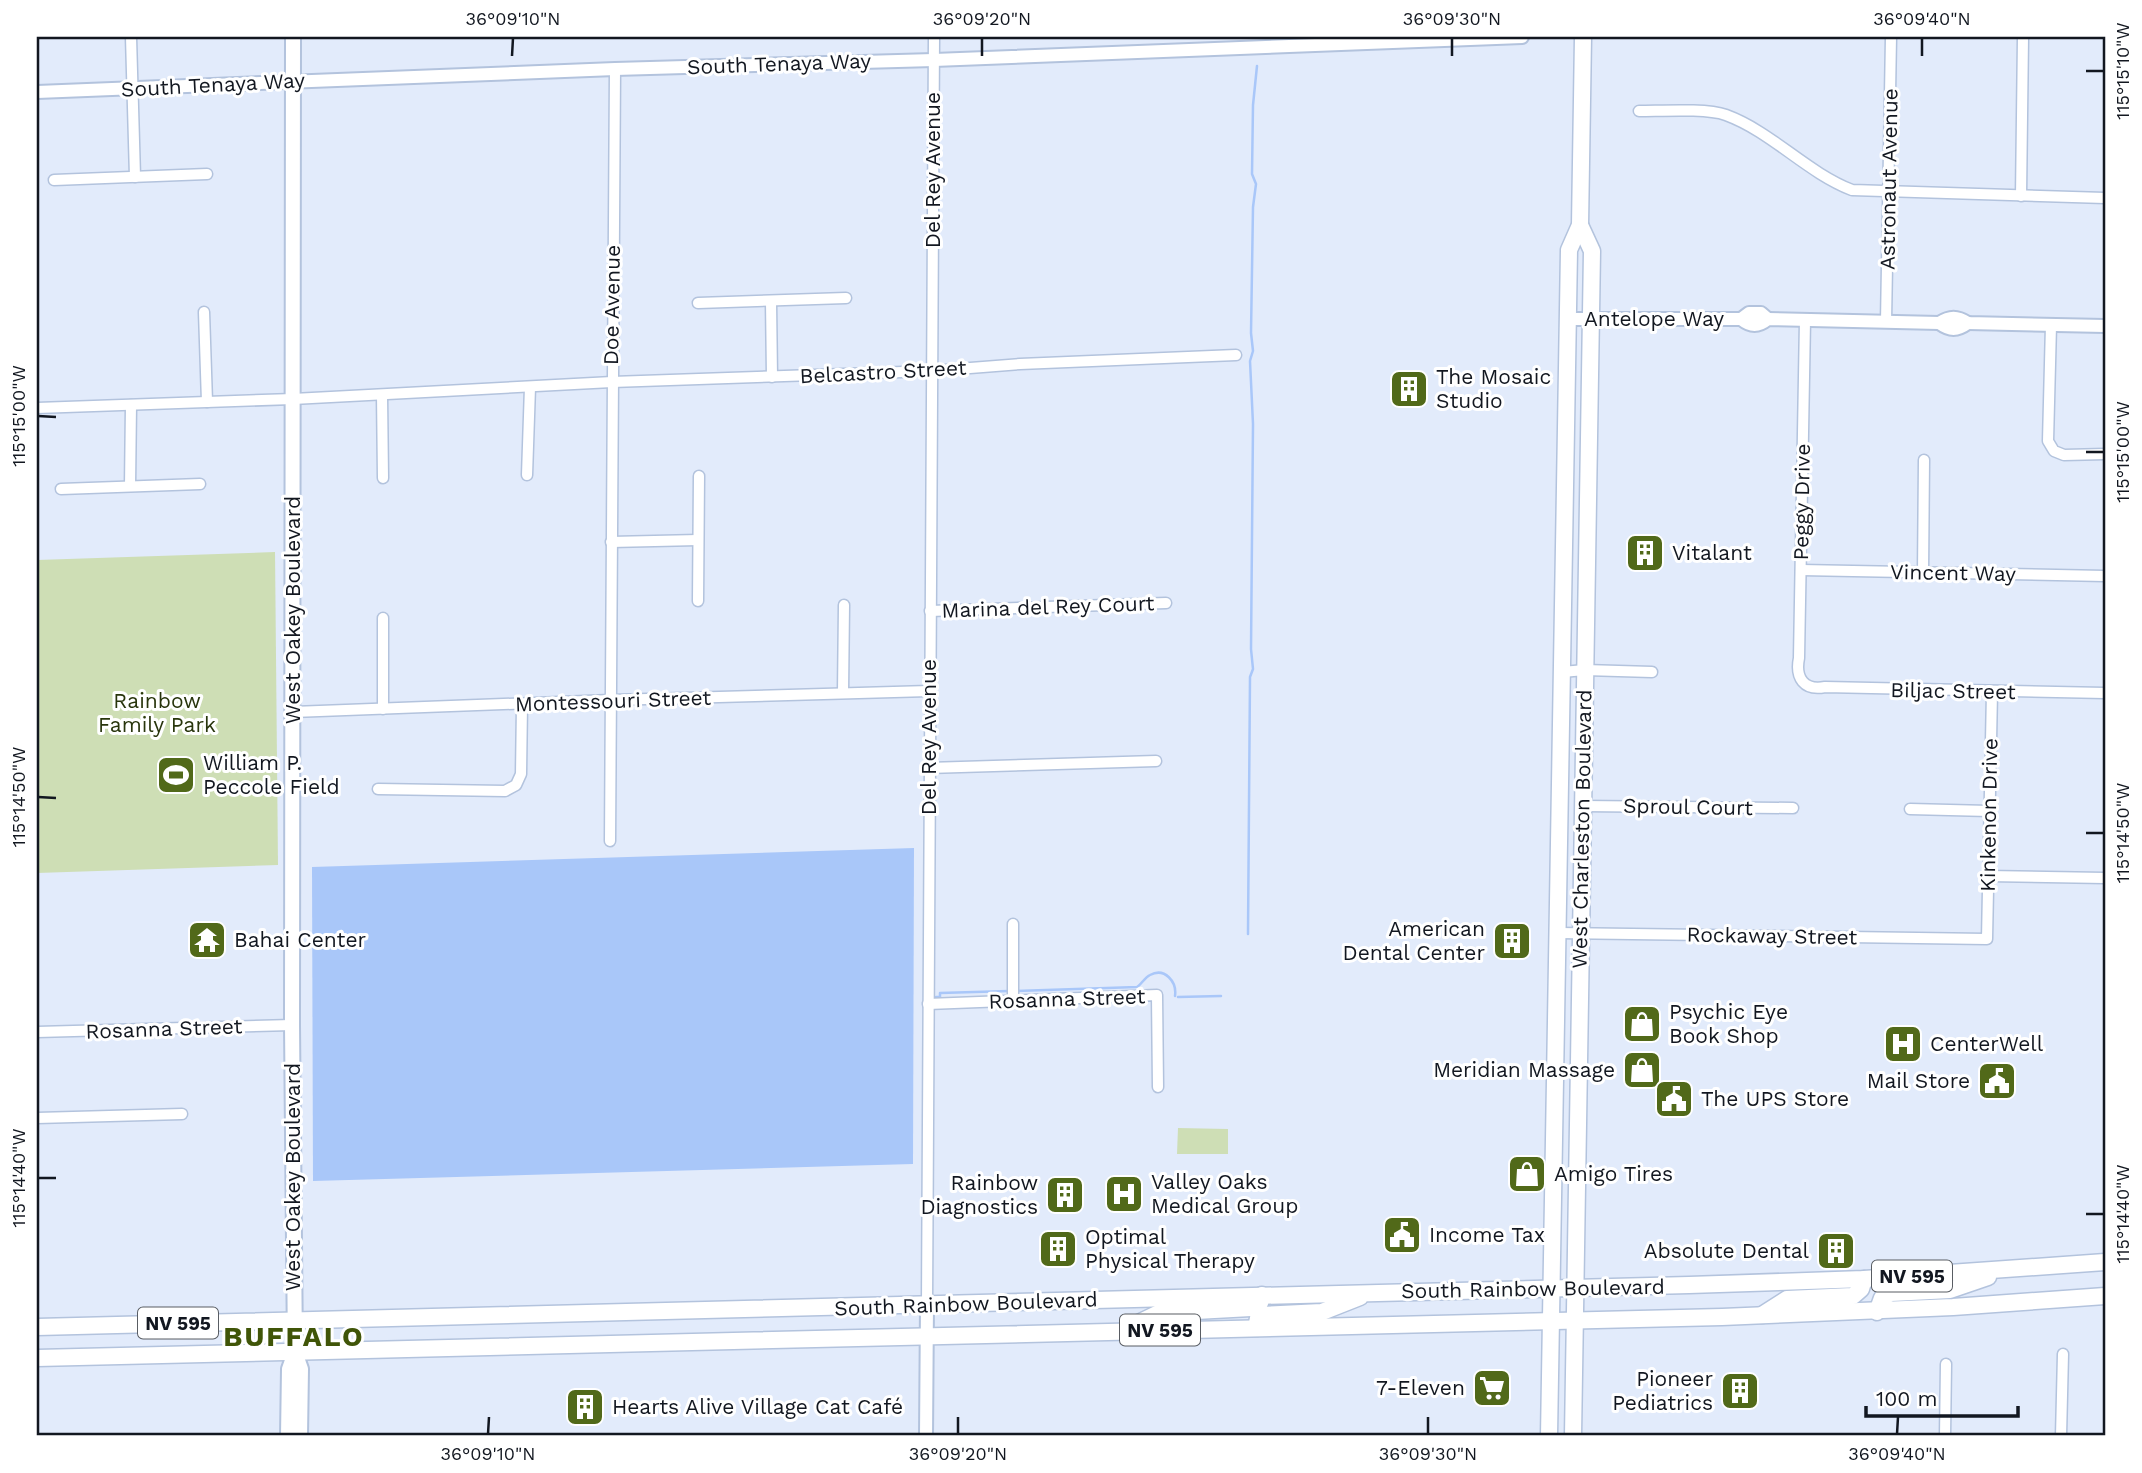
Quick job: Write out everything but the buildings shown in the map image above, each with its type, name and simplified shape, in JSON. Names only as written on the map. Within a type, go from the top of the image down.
[{"type":"main road","name":"West Oakey Boulevard","points":[[288,1436],[289,1369],[295,1352],[292,1025],[293,37]]},
{"type":"main road","name":"West Charleston Boulevard","points":[[1549,1436],[1567,319],[1569,250],[1580,225],[1583,37]]},
{"type":"main road","name":"West Charleston Boulevard","points":[[1573,1436],[1592,251],[1580,225]]},
{"type":"main road","name":"South Rainbow Boulevard","points":[[37,1326],[1864,1279],[2105,1262]]},
{"type":"main road","points":[[1877,1311],[1882,1298],[1891,1293],[1950,1290],[2007,1270]]},
{"type":"main road","points":[[1760,1316],[1787,1299],[1853,1296],[1861,1289],[1864,1279]]},
{"type":"main road","points":[[1256,1328],[1261,1315],[1322,1312],[1372,1293]]},
{"type":"main road","points":[[1122,1331],[1159,1313],[1251,1308],[1260,1303],[1262,1295]]},
{"type":"main road","name":"South Rainbow Boulevard","points":[[37,1358],[1760,1316],[2105,1296]]},
{"type":"main road","points":[[623,1344],[624,1312]]},
{"type":"main road","points":[[599,1344],[600,1313]]},
{"type":"main road","name":"West Oakey Boulevard","points":[[295,1352],[301,1369],[300,1436]]},
{"type":"street","points":[[131,37],[135,177]]},
{"type":"street","name":"Del Rey Avenue","points":[[926,1436],[934,37]]},
{"type":"street","name":"South Tenaya Way","points":[[37,92],[1522,37]]},
{"type":"street","name":"Astronaut Avenue","points":[[1886,322],[1891,37]]},
{"type":"street","points":[[2021,196],[2024,37]]},
{"type":"street","name":"Doe Avenue","points":[[610,841],[615,69]]},
{"type":"street","points":[[1639,111],[1723,114],[1743,123],[1833,183],[1852,190],[2105,198]]},
{"type":"street","points":[[54,180],[207,174]]},
{"type":"street","points":[[698,303],[846,298]]},
{"type":"street","points":[[771,302],[772,377]]},
{"type":"street","points":[[204,312],[206,402]]},
{"type":"street","name":"Antelope Way","points":[[1567,319],[1741,319],[1749,313],[1761,313],[1768,319],[1939,323],[1948,330],[1959,330],[1968,323],[2105,326]]},
{"type":"street","name":"Peggy Drive","points":[[1803,682],[1797,670],[1805,320]]},
{"type":"street","points":[[2051,325],[2048,441],[2054,450],[2063,455],[2105,454]]},
{"type":"street","name":"Belcastro Street","points":[[37,408],[382,395],[611,382],[932,371],[1020,364],[1236,355]]},
{"type":"street","points":[[527,475],[530,387]]},
{"type":"street","points":[[382,395],[383,478]]},
{"type":"street","points":[[131,405],[131,486]]},
{"type":"street","points":[[1923,573],[1924,460]]},
{"type":"street","points":[[698,601],[699,476]]},
{"type":"street","points":[[61,489],[200,484]]},
{"type":"street","points":[[611,541],[698,540]]},
{"type":"street","name":"Vincent Way","points":[[1801,570],[2105,576]]},
{"type":"street","name":"Marina del Rey Court","points":[[930,611],[1166,603]]},
{"type":"street","points":[[843,692],[844,605]]},
{"type":"street","points":[[383,618],[383,709]]},
{"type":"street","points":[[1562,672],[1652,672]]},
{"type":"street","name":"Biljac Street","points":[[1803,682],[1814,689],[2105,693]]},
{"type":"street","name":"Montessouri Street","points":[[293,712],[929,691]]},
{"type":"street","name":"Kinkenon Drive","points":[[1987,939],[1992,692]]},
{"type":"street","points":[[378,789],[505,791],[516,785],[522,774],[522,705]]},
{"type":"street","points":[[928,768],[1156,761]]},
{"type":"street","name":"Sproul Court","points":[[1583,806],[1793,808]]},
{"type":"street","points":[[1910,809],[1989,811]]},
{"type":"street","points":[[1988,876],[2105,878]]},
{"type":"street","points":[[1013,924],[1013,1001]]},
{"type":"street","name":"Rockaway Street","points":[[1558,933],[1987,939]]},
{"type":"street","name":"Rosanna Street","points":[[928,1004],[1157,995],[1158,1087]]},
{"type":"street","name":"Rosanna Street","points":[[37,1032],[292,1025]]},
{"type":"street","points":[[37,1118],[182,1114]]},
{"type":"street","points":[[2061,1436],[2063,1354]]},
{"type":"street","points":[[1945,1436],[1946,1364]]},
{"type":"green space","name":"Rainbow Family Park","points":[[275,552],[278,865],[37,873],[37,560]]},
{"type":"green space","points":[[1178,1128],[1228,1129],[1228,1154],[1177,1154]]},
{"type":"water","points":[[914,848],[913,1164],[313,1181],[312,867]]},
{"type":"waterway","points":[[1248,934],[1250,677],[1253,669],[1253,424],[1250,361],[1253,351],[1253,207],[1256,184],[1252,174],[1253,105],[1257,66]]},
{"type":"waterway","points":[[1016,991],[1137,987],[1150,975],[1161,973],[1172,981],[1175,996]]},
{"type":"waterway","points":[[936,997],[940,997],[940,993],[1009,991]]},
{"type":"waterway","points":[[1178,997],[1221,996]]},
{"type":"place","name":"The Mosaic Studio","points":[[1409,389]]},
{"type":"place","name":"Vitalant","points":[[1645,553]]},
{"type":"place","name":"William P. Peccole Field","points":[[176,775]]},
{"type":"place","name":"Bahai Center","points":[[207,940]]},
{"type":"place","name":"American Dental Center","points":[[1512,941]]},
{"type":"place","name":"Psychic Eye Book Shop","points":[[1642,1024]]},
{"type":"place","name":"CenterWell","points":[[1903,1044]]},
{"type":"place","name":"Meridian Massage","points":[[1642,1070]]},
{"type":"place","name":"Mail Store","points":[[1997,1081]]},
{"type":"place","name":"The UPS Store","points":[[1674,1099]]},
{"type":"place","name":"Amigo Tires","points":[[1527,1174]]},
{"type":"place","name":"Valley Oaks Medical Group","points":[[1124,1194]]},
{"type":"place","name":"Rainbow Diagnostics","points":[[1065,1195]]},
{"type":"place","name":"Income Tax","points":[[1402,1235]]},
{"type":"place","name":"Optimal Physical Therapy","points":[[1058,1249]]},
{"type":"place","name":"Absolute Dental","points":[[1836,1251]]},
{"type":"place","name":"7-Eleven","points":[[1492,1388]]},
{"type":"place","name":"Pioneer Pediatrics","points":[[1740,1391]]},
{"type":"place","name":"Hearts Alive Village Cat Café","points":[[585,1407]]},
{"type":"district","name":"BUFFALO","points":[[294,1336]]}]
